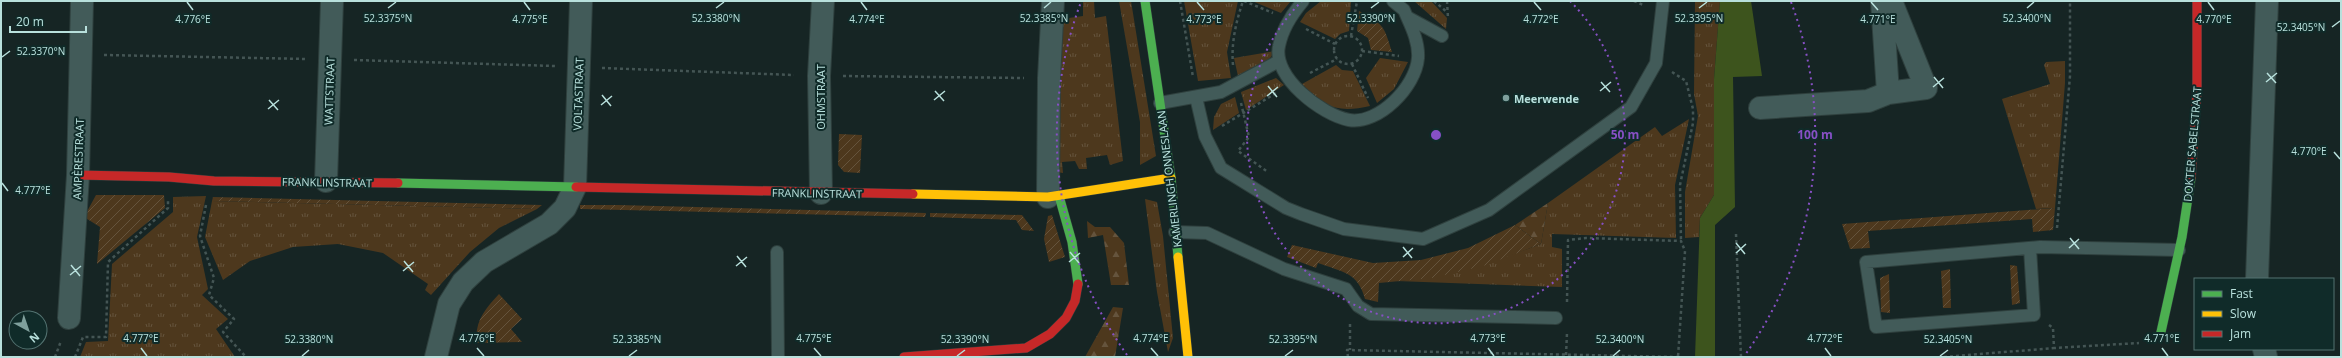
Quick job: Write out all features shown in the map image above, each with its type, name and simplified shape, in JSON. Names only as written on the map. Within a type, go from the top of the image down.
[{"type":"street","name":"AMPÈRESTRAAT","points":[[69,318],[78,176],[82,1]]},
{"type":"street","name":"WATTSTRAAT","points":[[326,181],[332,1]]},
{"type":"street","name":"VOLTASTRAAT","points":[[575,187],[581,1]]},
{"type":"street","name":"OHMSTRAAT","points":[[821,193],[819,76],[823,1]]},
{"type":"street","points":[[904,357],[1026,348],[1043,340],[1065,322],[1073,308],[1080,287],[1078,267],[1054,197],[1050,78],[1054,1]]},
{"type":"street","name":"KAMERLINGH ONNESLAAN","points":[[1145,1],[1171,178],[1188,357]]},
{"type":"street","points":[[1882,1],[1888,93]]},
{"type":"street","points":[[1760,108],[1868,101],[1888,93],[1926,88],[1891,1]]},
{"type":"street","name":"DOKTER SABELSTRAAT","points":[[2161,332],[2179,250],[2190,180],[2198,63],[2197,1]]},
{"type":"street","points":[[2257,278],[2267,1]]},
{"type":"street","name":"FRANKLINSTRAAT","points":[[78,176],[169,177],[214,181],[326,181],[1054,197],[1171,178]]},
{"type":"street","points":[[436,357],[449,304],[463,282],[484,262],[549,224],[565,208],[575,187]]},
{"type":"lane","points":[[1303,1],[1286,27],[1278,47],[1279,61],[1293,83],[1303,95],[1319,109],[1350,121],[1366,118],[1387,108],[1397,100],[1410,81],[1418,58],[1415,34],[1404,10],[1393,1]]},
{"type":"lane","points":[[1196,97],[1205,136],[1221,168],[1286,208],[1344,229],[1423,239],[1489,210],[1631,107],[1656,63],[1664,1]]},
{"type":"lane","points":[[1407,17],[1442,36]]},
{"type":"lane","points":[[1160,103],[1221,92],[1279,61]]},
{"type":"lane","points":[[1175,232],[1207,233],[1284,269],[1346,289],[1358,306],[1371,314],[1556,318]]},
{"type":"lane","points":[[2030,248],[2034,315],[1876,327],[1866,262],[2030,248],[2179,250]]},
{"type":"lane","points":[[777,252],[778,357]]},
{"type":"path","points":[[1180,1],[1196,97]]},
{"type":"path","points":[[1243,1],[1236,24],[1232,54],[1235,85],[1244,112],[1249,137],[1238,151],[1270,174]]},
{"type":"path","points":[[1351,36],[1357,1]]},
{"type":"path","points":[[1434,1],[1448,12],[1447,1]]},
{"type":"path","points":[[2055,248],[2070,76],[2070,1]]},
{"type":"path","points":[[1351,36],[1358,40],[1362,50],[1359,60],[1352,64],[1343,64],[1337,59],[1334,52],[1335,44],[1342,37],[1351,36]]},
{"type":"path","points":[[1362,50],[1418,58]]},
{"type":"path","points":[[1205,136],[1293,83],[1337,59]]},
{"type":"path","points":[[1350,350],[1678,357],[1685,251],[1681,241],[1680,185],[1693,123],[1693,109],[1686,81],[1656,63]]},
{"type":"path","points":[[1352,64],[1375,114]]},
{"type":"path","points":[[75,357],[83,337],[106,336],[108,262],[168,208],[169,177]]},
{"type":"path","points":[[214,181],[204,213],[200,236],[214,278],[209,295],[234,319],[223,332],[246,357]]},
{"type":"path","points":[[1736,234],[1741,357]]},
{"type":"path","points":[[1567,309],[1568,240],[1586,238],[1681,241]]},
{"type":"path","points":[[1348,357],[1347,350],[1350,350],[1350,325],[1358,306]]},
{"type":"path","points":[[2034,315],[2053,328],[2054,348]]},
{"type":"path","points":[[1566,332],[1566,355]]},
{"type":"path","points":[[1943,357],[2146,342]]},
{"type":"green space","points":[[1083,1],[1094,1],[1095,18],[1106,16],[1123,161],[1110,165],[1107,155],[1086,158],[1087,169],[1079,169],[1075,161],[1062,162],[1063,173],[1057,172],[1062,19],[1083,16]]},
{"type":"green space","points":[[1119,1],[1131,1],[1156,156],[1140,165],[1140,122]]},
{"type":"green space","points":[[1184,1],[1238,1],[1227,52],[1231,78],[1198,81]]},
{"type":"green space","points":[[1252,1],[1291,1],[1281,13]]},
{"type":"green space","points":[[1321,1],[1351,1],[1349,31],[1340,34],[1335,39],[1300,22],[1306,13]]},
{"type":"green space","points":[[1414,1],[1431,1],[1447,18],[1446,29]]},
{"type":"green space","points":[[1695,1],[1720,1],[1714,79],[1714,195],[1700,218],[1699,237],[1685,238],[1685,192],[1698,116],[1694,94]]},
{"type":"green space","points":[[1359,11],[1374,19],[1382,27],[1387,36],[1392,52],[1371,50],[1368,38],[1357,31]]},
{"type":"green space","points":[[1275,51],[1266,64],[1238,76],[1234,58]]},
{"type":"green space","points":[[1380,58],[1408,62],[1394,89],[1377,103],[1366,78]]},
{"type":"green space","points":[[2065,61],[2065,83],[2055,208],[2036,209],[2002,99],[2050,84],[2044,65],[2046,62]]},
{"type":"green space","points":[[1336,65],[1342,70],[1353,71],[1370,106],[1349,109],[1332,107],[1317,99],[1302,84]]},
{"type":"green space","points":[[1276,78],[1284,85],[1246,110],[1241,92]]},
{"type":"green space","points":[[1235,97],[1239,113],[1213,130],[1214,117],[1221,104]]},
{"type":"green space","points":[[1689,119],[1675,185],[1676,238],[1552,234],[1552,247],[1562,249],[1562,287],[1396,281],[1434,276],[1470,268],[1541,244],[1548,203],[1655,127],[1662,136]]},
{"type":"green space","points":[[839,134],[862,135],[860,173],[844,172],[838,165]]},
{"type":"green space","points":[[96,195],[164,195],[165,208],[97,264],[100,227],[84,217]]},
{"type":"green space","points":[[206,196],[197,237],[208,289],[202,295],[228,319],[216,329],[235,357],[80,357],[86,342],[108,341],[112,264],[173,212],[173,197]]},
{"type":"green space","points":[[213,197],[542,205],[537,209],[212,201]]},
{"type":"green space","points":[[1145,199],[1157,202],[1163,236],[1173,338],[1168,352],[1157,292]]},
{"type":"green space","points":[[212,201],[537,209],[499,228],[470,252],[431,295],[425,290],[428,284],[383,253],[338,244],[293,247],[250,261],[223,280],[205,237]]},
{"type":"green space","points":[[1548,203],[1541,244],[1515,225]]},
{"type":"green space","points":[[580,205],[926,213],[925,217],[580,209]]},
{"type":"green space","points":[[2055,208],[2053,230],[2033,232],[2032,219],[1868,231],[1870,248],[1850,249],[1842,224]]},
{"type":"green space","points":[[930,213],[1022,215],[1034,231],[1022,230],[1016,220],[930,217]]},
{"type":"green space","points":[[1052,215],[1065,257],[1049,262],[1044,239],[1048,216]]},
{"type":"green space","points":[[1087,221],[1095,227],[1110,227],[1124,243],[1129,285],[1111,285],[1103,235],[1088,238]]},
{"type":"green space","points":[[1515,225],[1541,244],[1483,266],[1432,278],[1379,283],[1378,302],[1365,299],[1358,283],[1342,271],[1318,263],[1316,268],[1287,257],[1292,245],[1373,263],[1421,260],[1468,248]]},
{"type":"green space","points":[[2010,265],[2017,266],[2020,303],[2012,305]]},
{"type":"green space","points":[[1950,269],[1951,308],[1943,308],[1941,271]]},
{"type":"green space","points":[[1889,274],[1890,313],[1881,312],[1880,278]]},
{"type":"green space","points":[[499,294],[522,319],[511,329],[522,342],[477,343],[477,329],[479,322],[489,305]]},
{"type":"green space","points":[[1113,307],[1123,308],[1115,357],[1085,357]]},
{"type":"shaded area","points":[[1720,1],[1751,1],[1762,76],[1733,77],[1735,207],[1715,225],[1715,357],[1695,357],[1700,218],[1714,195],[1714,79]]},
{"type":"traffic: fast","points":[[1145,1],[1171,178],[1178,257]]},
{"type":"traffic: fast","points":[[2161,332],[2182,237],[2191,178]]},
{"type":"traffic: fast","points":[[398,183],[576,187]]},
{"type":"traffic: fast","points":[[1059,196],[1072,242],[1078,284]]},
{"type":"traffic: slow","points":[[913,194],[1048,197],[1171,178]]},
{"type":"traffic: slow","points":[[1178,257],[1188,357]]},
{"type":"traffic: jam","points":[[2191,178],[2197,91],[2197,1]]},
{"type":"traffic: jam","points":[[78,175],[169,177],[214,181],[398,183]]},
{"type":"traffic: jam","points":[[576,187],[913,194]]},
{"type":"traffic: jam","points":[[904,357],[1026,348],[1050,334],[1066,318],[1075,301],[1078,284]]},
{"type":"place","name":"Meerwende","points":[[1506,98]]}]
